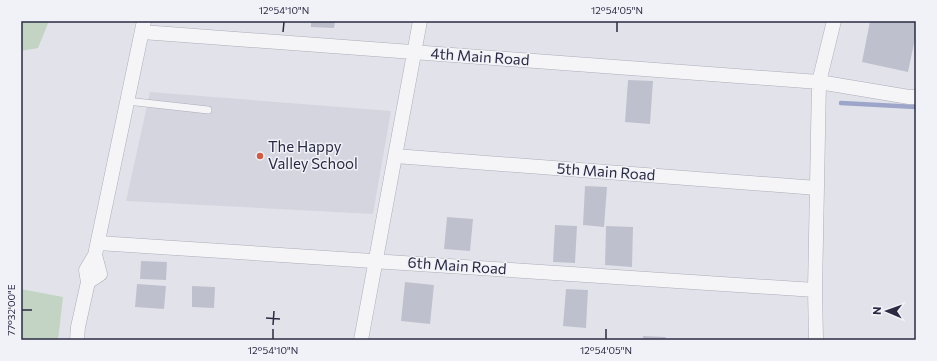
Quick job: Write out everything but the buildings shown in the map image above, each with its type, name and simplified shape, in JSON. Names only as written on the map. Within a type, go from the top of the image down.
[{"type":"street","points":[[361,340],[420,21]]},
{"type":"street","points":[[816,340],[815,290],[819,82],[834,21]]},
{"type":"street","points":[[77,340],[78,327],[88,282],[86,270],[97,249],[143,27]]},
{"type":"street","name":"4th Main Road","points":[[143,27],[414,52],[819,82],[909,98],[916,97]]},
{"type":"street","name":"5th Main Road","points":[[395,156],[817,188]]},
{"type":"street","name":"6th Main Road","points":[[97,249],[375,260],[815,290]]},
{"type":"lane","points":[[127,101],[208,110]]},
{"type":"shaded area","name":"The Happy Valley School","points":[[150,92],[391,111],[373,214],[126,201]]},
{"type":"green space","points":[[21,21],[49,21],[38,48],[21,51]]},
{"type":"green space","points":[[21,289],[63,297],[58,340],[21,340]]},
{"type":"waterway","points":[[841,103],[916,107]]},
{"type":"place","name":"The Happy Valley School","points":[[260,156]]}]
